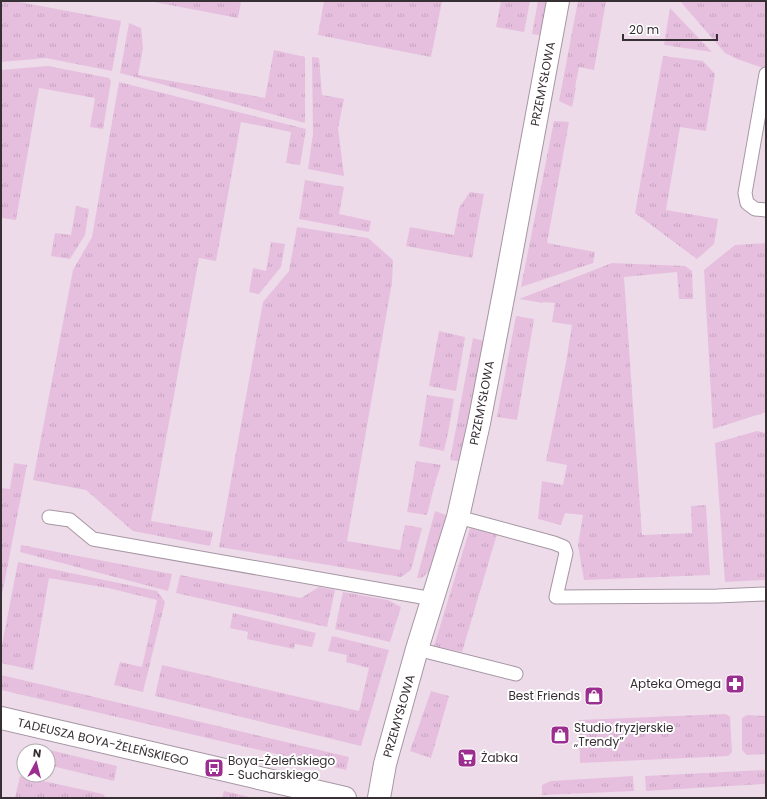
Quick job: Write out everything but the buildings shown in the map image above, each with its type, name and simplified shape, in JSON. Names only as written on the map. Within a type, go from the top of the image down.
[{"type":"street","name":"PRZEMYSŁOWA","points":[[379,798],[385,764],[417,649],[458,517],[479,423],[558,1]]},
{"type":"street","name":"TADEUSZA BOYA-ŻELEŃSKIEGO","points":[[2,722],[346,798]]},
{"type":"lane","points":[[766,74],[745,193],[747,203],[755,209],[766,210]]},
{"type":"lane","points":[[48,517],[70,520],[93,539],[432,599]]},
{"type":"lane","points":[[458,517],[564,547],[566,553],[556,597],[717,596],[766,594]]},
{"type":"lane","points":[[417,649],[516,674]]},
{"type":"green space","points":[[1,1],[14,1],[121,21],[112,71],[46,58],[1,62]]},
{"type":"green space","points":[[149,1],[241,1],[238,18]]},
{"type":"green space","points":[[324,1],[442,1],[431,57],[318,35]]},
{"type":"green space","points":[[501,1],[530,1],[524,32],[496,27]]},
{"type":"green space","points":[[538,1],[551,1],[544,36],[532,34]]},
{"type":"green space","points":[[578,1],[606,1],[594,70],[579,67],[572,107],[559,101]]},
{"type":"green space","points":[[680,1],[766,1],[766,69],[737,59],[725,53]]},
{"type":"green space","points":[[670,8],[712,52],[664,45]]},
{"type":"green space","points":[[129,23],[141,28],[143,48],[138,75],[265,98],[274,50],[305,57],[305,123],[120,73]]},
{"type":"green space","points":[[663,56],[703,61],[715,74],[706,131],[680,127],[666,210],[718,219],[714,244],[697,259],[635,213]]},
{"type":"green space","points":[[312,57],[319,58],[322,95],[344,99],[338,128],[344,176],[308,169],[313,134]]},
{"type":"green space","points":[[48,66],[109,78],[111,81],[103,129],[90,127],[95,98],[39,88],[16,220],[2,218],[1,221],[1,70]]},
{"type":"green space","points":[[119,82],[306,129],[300,165],[286,163],[291,132],[241,122],[216,261],[199,258],[151,521],[213,532],[210,546],[133,531],[86,490],[33,480],[73,270],[92,237]]},
{"type":"green space","points":[[554,121],[569,122],[547,243],[595,252],[593,263],[521,287]]},
{"type":"green space","points":[[305,180],[344,187],[339,214],[371,221],[369,232],[299,219]]},
{"type":"green space","points":[[470,192],[484,194],[472,258],[406,246],[410,227],[454,235],[459,208]]},
{"type":"green space","points":[[76,206],[89,209],[85,235],[70,259],[51,256],[55,233],[71,235]]},
{"type":"green space","points":[[297,227],[368,238],[393,260],[392,282],[347,541],[400,550],[405,525],[422,528],[411,570],[401,577],[219,547],[263,302],[289,271]]},
{"type":"green space","points":[[271,242],[285,244],[281,267],[259,294],[249,292],[253,268],[266,271]]},
{"type":"green space","points":[[766,243],[766,412],[713,429],[704,270],[735,245]]},
{"type":"green space","points":[[612,263],[685,266],[692,271],[693,299],[679,299],[677,272],[624,277],[642,535],[692,533],[691,506],[706,505],[710,575],[584,580],[578,545],[583,515],[565,513],[561,525],[538,519],[542,481],[563,485],[567,465],[546,461],[572,325],[552,322],[555,303],[543,303],[519,299]]},
{"type":"green space","points":[[516,316],[534,319],[517,420],[497,417]]},
{"type":"green space","points":[[439,331],[465,337],[456,391],[429,386]]},
{"type":"green space","points":[[473,338],[484,341],[463,462],[450,460]]},
{"type":"green space","points":[[427,395],[454,399],[444,451],[419,446]]},
{"type":"green space","points":[[757,431],[766,433],[766,580],[725,582],[715,443]]},
{"type":"green space","points":[[416,461],[441,465],[427,515],[407,512]]},
{"type":"green space","points":[[14,463],[27,465],[1,600],[1,488],[10,489]]},
{"type":"green space","points":[[435,511],[449,516],[434,566],[422,578],[417,578]]},
{"type":"green space","points":[[470,528],[497,534],[462,652],[434,646]]},
{"type":"green space","points":[[21,545],[172,574],[168,591],[20,552]]},
{"type":"green space","points":[[18,562],[157,591],[165,602],[143,692],[114,685],[120,662],[142,667],[157,600],[108,588],[49,578],[33,670],[1,663],[1,650]]},
{"type":"green space","points":[[180,575],[301,598],[319,587],[335,590],[327,627],[176,593]]},
{"type":"green space","points":[[343,592],[388,600],[401,607],[390,642],[335,629]]},
{"type":"green space","points":[[233,613],[316,633],[312,647],[295,644],[294,649],[247,639],[248,632],[230,628]]},
{"type":"green space","points":[[332,636],[389,650],[361,746],[155,696],[162,665],[359,711],[369,668],[346,662],[347,655],[328,651]]},
{"type":"green space","points":[[1,675],[349,757],[346,770],[1,690]]},
{"type":"green space","points":[[431,691],[449,696],[431,758],[410,751]]},
{"type":"green space","points":[[726,714],[730,717],[732,752],[728,756],[580,763],[579,720]]},
{"type":"green space","points":[[747,715],[766,716],[766,754],[747,755],[742,750],[742,718]]},
{"type":"green space","points":[[56,752],[117,766],[114,781],[56,767]]},
{"type":"green space","points":[[766,770],[766,784],[646,791],[645,776]]},
{"type":"green space","points":[[633,776],[634,791],[542,795],[542,785],[551,781]]},
{"type":"green space","points":[[18,783],[52,783],[103,794],[106,798],[15,798]]},
{"type":"green space","points":[[224,791],[254,798],[222,798]]},
{"type":"place","name":"Apteka Omega","points":[[735,684]]},
{"type":"place","name":"Best Friends","points":[[594,696]]},
{"type":"place","name":"Studio fryzjerskie „Trendy”","points":[[560,735]]},
{"type":"place","name":"Żabka","points":[[467,758]]},
{"type":"place","name":"Boya-Żeleńskiego - Sucharskiego","points":[[214,768]]}]
